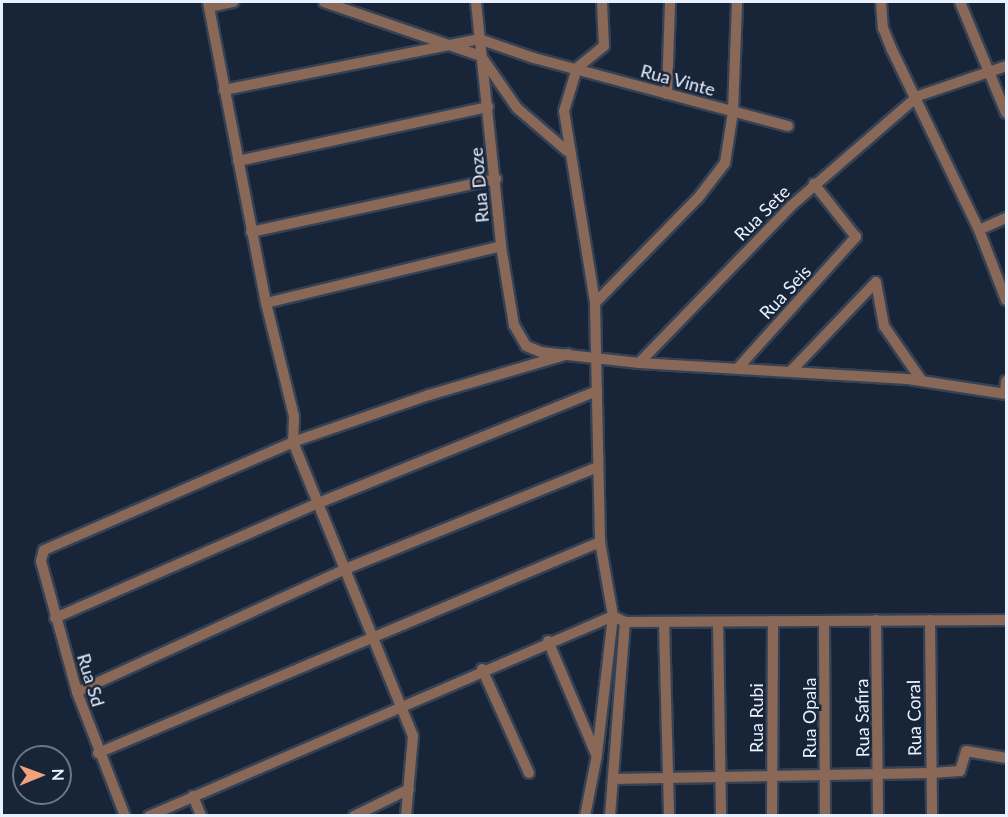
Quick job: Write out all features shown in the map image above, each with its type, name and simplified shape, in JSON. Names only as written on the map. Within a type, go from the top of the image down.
[{"type":"street","points":[[233,2],[209,4],[251,232],[294,416],[293,442],[371,637],[404,706],[412,736],[406,816]]},
{"type":"street","points":[[324,2],[445,46],[481,56],[517,108],[567,151]]},
{"type":"street","name":"Rua Doze","points":[[476,2],[496,179],[501,246],[514,325],[526,346],[541,352],[568,354]]},
{"type":"street","points":[[585,816],[597,755],[613,616],[600,542],[597,391],[599,359],[595,303],[567,151],[564,111],[576,68],[590,53],[601,50],[602,2]]},
{"type":"street","points":[[666,94],[670,2]]},
{"type":"street","points":[[595,303],[714,180],[729,151],[733,112],[737,2]]},
{"type":"street","points":[[881,2],[883,28],[918,96],[979,230],[1006,300]]},
{"type":"street","points":[[960,2],[1006,113]]},
{"type":"street","points":[[224,90],[479,39]]},
{"type":"street","name":"Rua Vinte","points":[[479,39],[615,80],[788,126]]},
{"type":"street","points":[[918,96],[1006,66]]},
{"type":"street","name":"Rua Sete","points":[[639,363],[814,184],[918,96]]},
{"type":"street","points":[[238,161],[488,107]]},
{"type":"street","points":[[251,232],[496,179]]},
{"type":"street","name":"Rua Seis","points":[[736,369],[856,237],[814,184]]},
{"type":"street","points":[[979,230],[1006,218]]},
{"type":"street","points":[[266,303],[501,246]]},
{"type":"street","points":[[790,372],[876,282],[884,326],[922,381]]},
{"type":"street","points":[[293,442],[429,395],[568,354],[639,363],[922,381],[1006,394],[1006,381]]},
{"type":"street","points":[[55,618],[316,504],[597,391]]},
{"type":"street","name":"Rua Sd","points":[[125,816],[98,753],[77,692],[41,561],[44,550],[293,442]]},
{"type":"street","points":[[77,692],[343,570],[598,467]]},
{"type":"street","points":[[98,753],[600,542]]},
{"type":"street","points":[[149,816],[404,706],[482,669],[613,616],[625,622],[1006,620]]},
{"type":"street","name":"Rua Safira","points":[[876,620],[878,816]]},
{"type":"street","name":"Rua Coral","points":[[930,620],[932,816]]},
{"type":"street","name":"Rua Rubi","points":[[772,816],[773,621]]},
{"type":"street","name":"Rua Opala","points":[[824,621],[825,816]]},
{"type":"street","points":[[610,816],[625,622]]},
{"type":"street","points":[[664,622],[669,816]]},
{"type":"street","points":[[718,622],[722,816]]},
{"type":"street","points":[[548,641],[597,755]]},
{"type":"street","points":[[482,669],[529,773]]},
{"type":"street","points":[[613,779],[931,773],[960,771],[966,751],[1006,758]]},
{"type":"street","points":[[354,816],[409,789]]},
{"type":"street","points":[[193,796],[201,816]]}]
